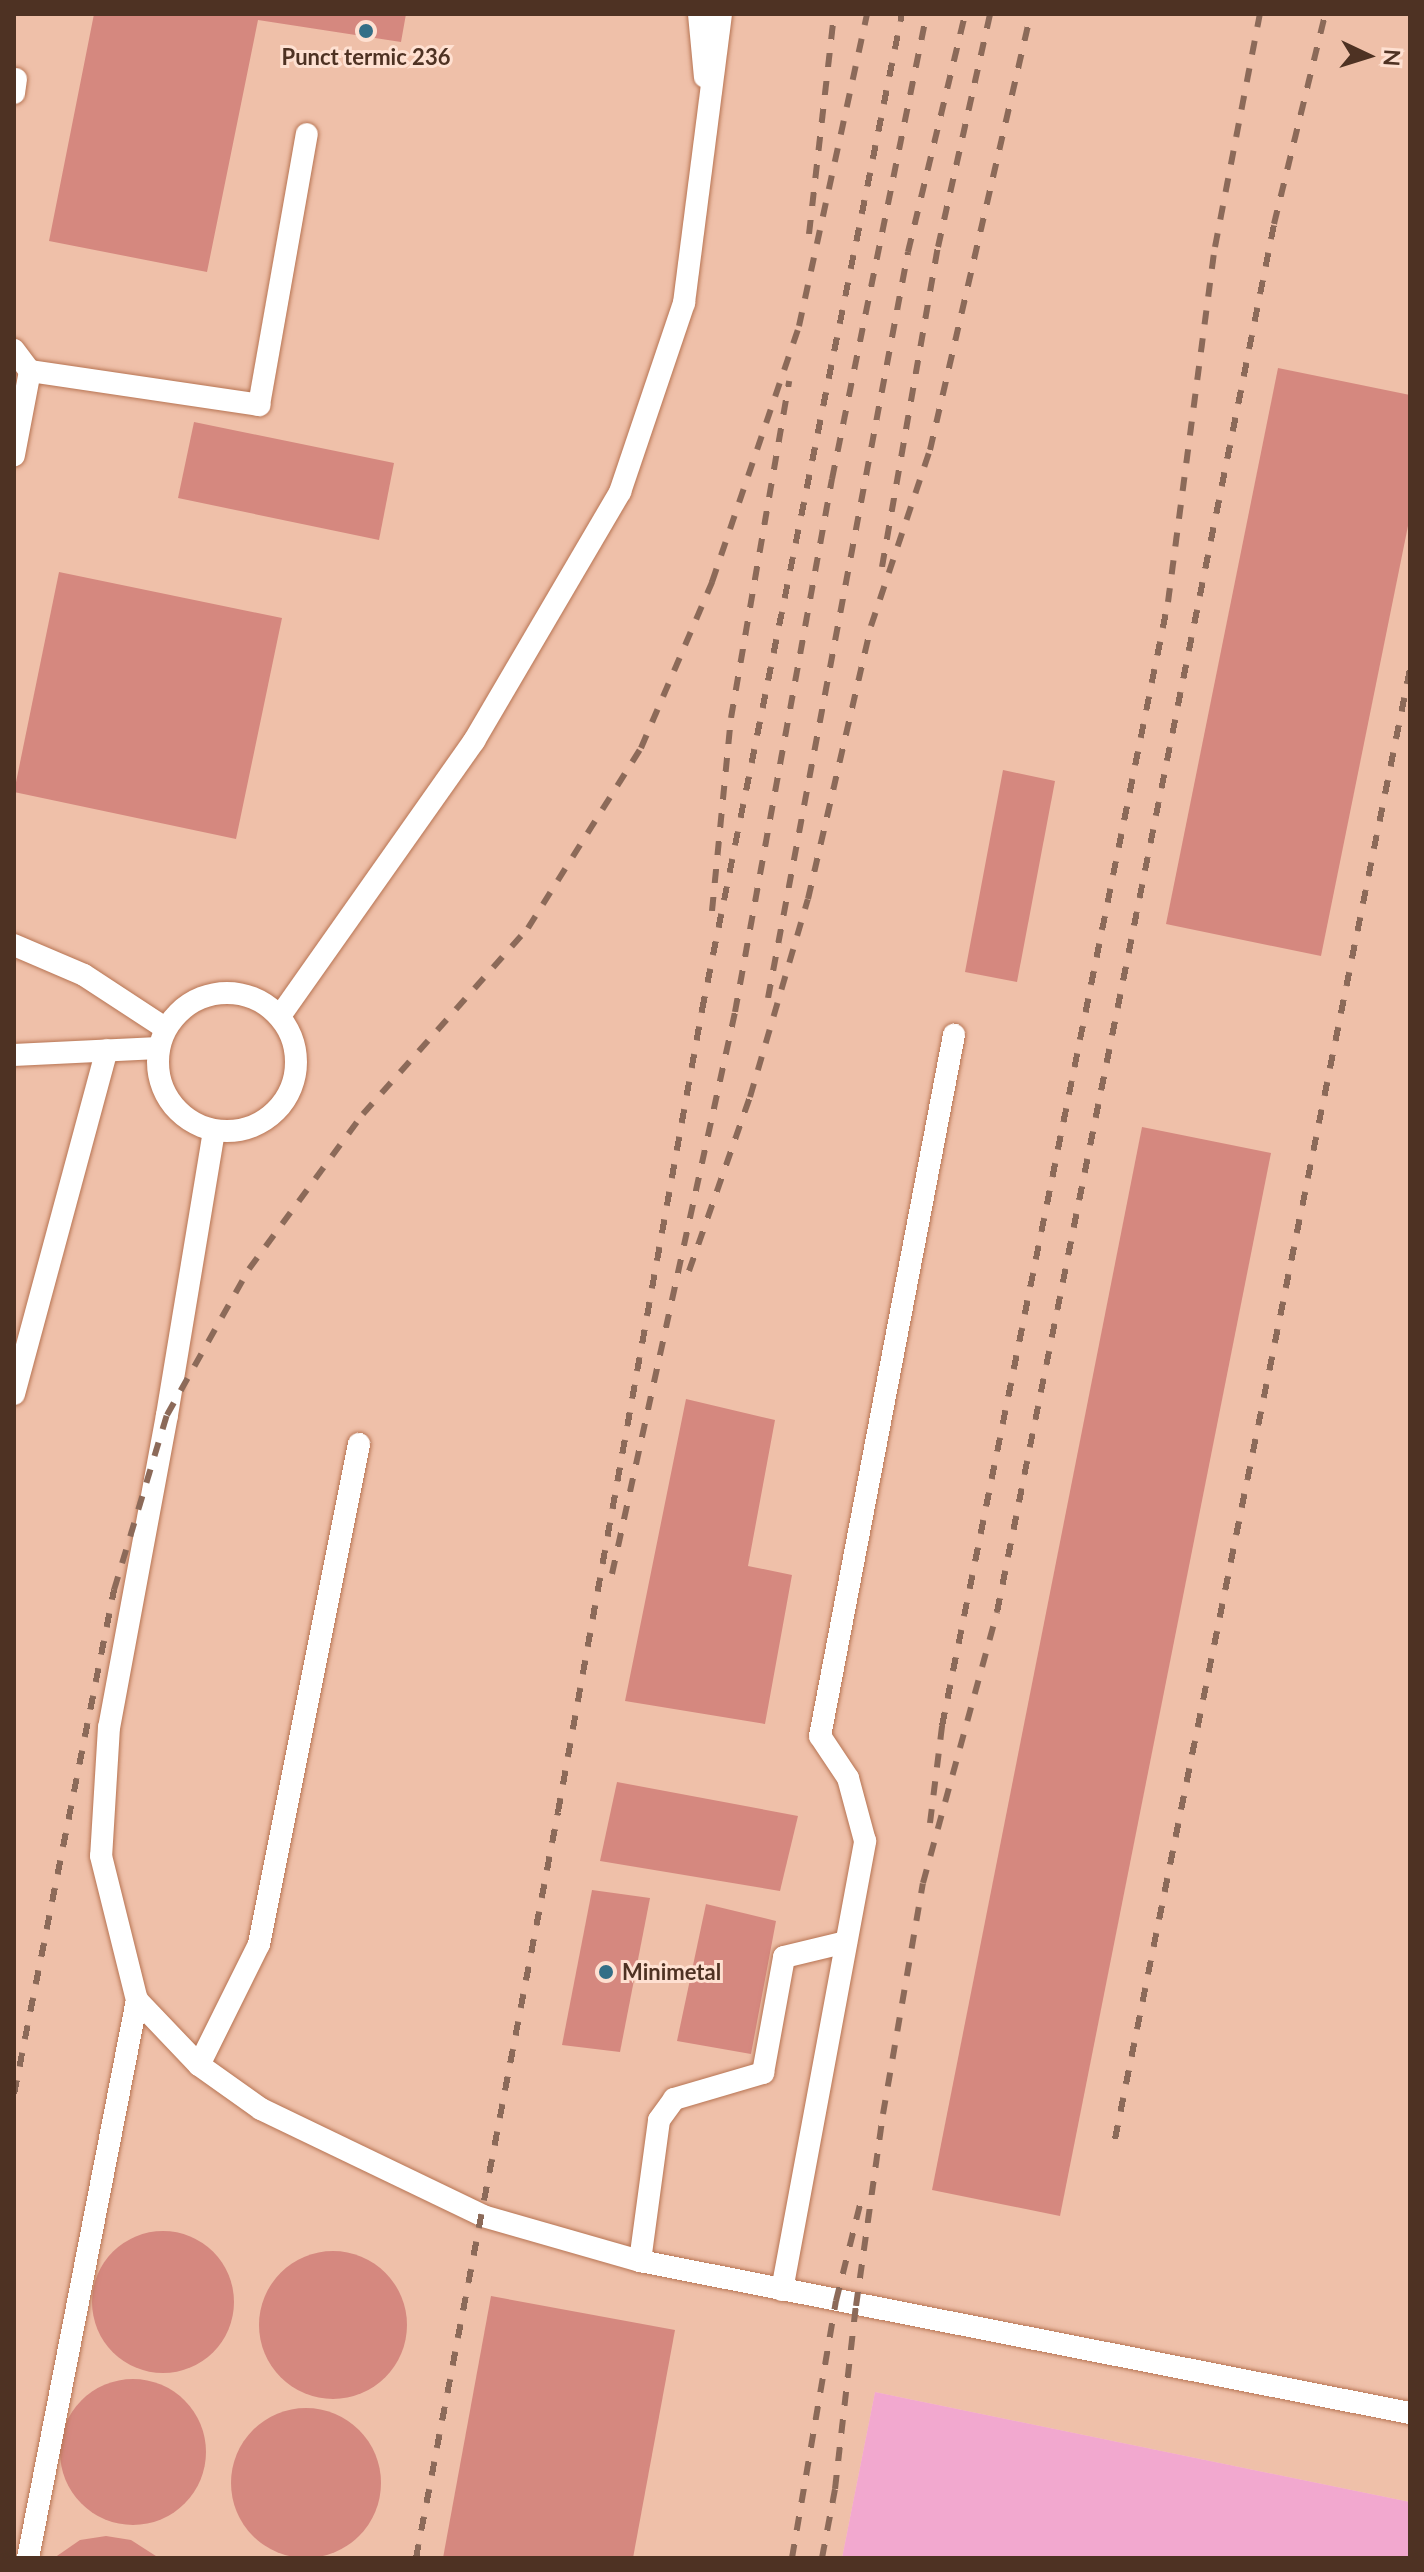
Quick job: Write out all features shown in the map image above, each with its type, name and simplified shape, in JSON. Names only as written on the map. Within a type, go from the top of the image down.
[{"type":"lane","points":[[699,14],[709,119]]},
{"type":"lane","points":[[280,1016],[474,741],[620,492],[684,303],[721,14]]},
{"type":"lane","points":[[14,350],[30,371],[259,405],[307,134]]},
{"type":"lane","points":[[14,455],[30,371]]},
{"type":"lane","points":[[14,945],[84,975],[162,1038]]},
{"type":"lane","points":[[219,993],[242,994],[262,1002],[280,1016],[291,1035],[296,1056],[295,1077],[287,1097],[273,1114],[256,1126],[235,1132],[214,1131],[188,1121],[169,1101],[158,1076],[162,1038],[179,1011],[198,998],[219,993]]},
{"type":"lane","points":[[782,2290],[865,1841],[848,1778],[820,1736],[954,1035]]},
{"type":"lane","points":[[14,1055],[107,1050],[162,1038]]},
{"type":"lane","points":[[14,1394],[107,1050]]},
{"type":"lane","points":[[28,2558],[137,2000],[101,1856],[109,1727],[167,1415],[214,1131]]},
{"type":"lane","points":[[199,2065],[259,1944],[359,1444]]},
{"type":"lane","points":[[640,2261],[659,2120],[674,2099],[763,2073],[784,1957],[846,1942]]},
{"type":"lane","points":[[137,2000],[199,2065],[261,2109],[483,2216],[640,2261],[1410,2413]]},
{"type":"shaded area","points":[[14,14],[1410,14],[1410,2502],[875,2392],[842,2558],[14,2558]]},
{"type":"shaded area","points":[[875,2392],[1410,2502],[1410,2558],[842,2558]]},
{"type":"building","points":[[94,14],[406,14],[401,42],[258,20],[207,272],[49,241]]},
{"type":"building","points":[[1278,368],[1410,395],[1410,516],[1321,956],[1166,924]]},
{"type":"building","points":[[194,422],[394,463],[379,540],[178,498]]},
{"type":"building","points":[[59,572],[282,618],[236,839],[14,792]]},
{"type":"building","points":[[1003,770],[1055,781],[1017,982],[965,972]]},
{"type":"building","points":[[1142,1127],[1271,1153],[1060,2216],[932,2190]]},
{"type":"building","points":[[686,1399],[775,1420],[748,1566],[792,1575],[765,1724],[625,1701]]},
{"type":"building","points":[[617,1782],[798,1816],[780,1891],[600,1861]]},
{"type":"building","name":"Minimetal","points":[[592,1890],[650,1898],[620,2052],[562,2045]]},
{"type":"building","points":[[706,1904],[776,1921],[751,2054],[677,2041]]},
{"type":"building","points":[[163,2231],[190,2236],[213,2252],[229,2275],[234,2302],[229,2329],[213,2352],[190,2368],[163,2373],[136,2368],[113,2352],[97,2329],[92,2302],[97,2275],[113,2252],[136,2236]]},
{"type":"building","points":[[333,2251],[361,2256],[386,2272],[402,2297],[407,2325],[402,2353],[386,2378],[361,2394],[333,2399],[305,2394],[280,2378],[264,2353],[259,2325],[264,2297],[280,2272],[305,2256]]},
{"type":"building","points":[[491,2296],[675,2330],[633,2558],[443,2558]]},
{"type":"building","points":[[133,2379],[161,2384],[185,2400],[201,2424],[206,2452],[201,2480],[185,2504],[161,2520],[133,2525],[105,2520],[81,2504],[65,2480],[60,2452],[65,2424],[81,2400],[105,2384]]},
{"type":"building","points":[[306,2408],[335,2413],[359,2430],[376,2454],[381,2483],[376,2512],[359,2536],[335,2553],[306,2558],[277,2553],[253,2536],[236,2512],[231,2483],[236,2454],[253,2430],[277,2413]]},
{"type":"building","points":[[106,2536],[131,2540],[159,2558],[54,2558],[80,2540]]},
{"type":"railway","points":[[809,234],[834,14]]},
{"type":"railway","points":[[14,2094],[114,1590],[167,1415],[249,1269],[363,1114],[528,928],[641,748],[712,582],[799,326],[867,14]]},
{"type":"railway","points":[[416,2558],[558,1812],[702,1010],[902,14]]},
{"type":"railway","points":[[612,1574],[735,1012],[832,479],[927,14]]},
{"type":"railway","points":[[768,998],[908,252],[965,14]]},
{"type":"railway","points":[[882,567],[938,247],[990,14]]},
{"type":"railway","points":[[689,1271],[750,1097],[808,899],[871,626],[930,450],[1031,14]]},
{"type":"railway","points":[[930,1823],[942,1726],[1168,602],[1215,247],[1260,14]]},
{"type":"railway","points":[[822,2558],[835,2489],[856,2306],[883,2114],[923,1883],[997,1612],[1274,224],[1325,14]]},
{"type":"railway","points":[[712,911],[731,718],[789,381]]},
{"type":"railway","points":[[1115,2139],[1410,670]]},
{"type":"railway","points":[[792,2558],[836,2301],[861,2201]]},
{"type":"place","name":"Punct termic 236","points":[[366,31]]},
{"type":"place","name":"Minimetal","points":[[606,1972]]}]
